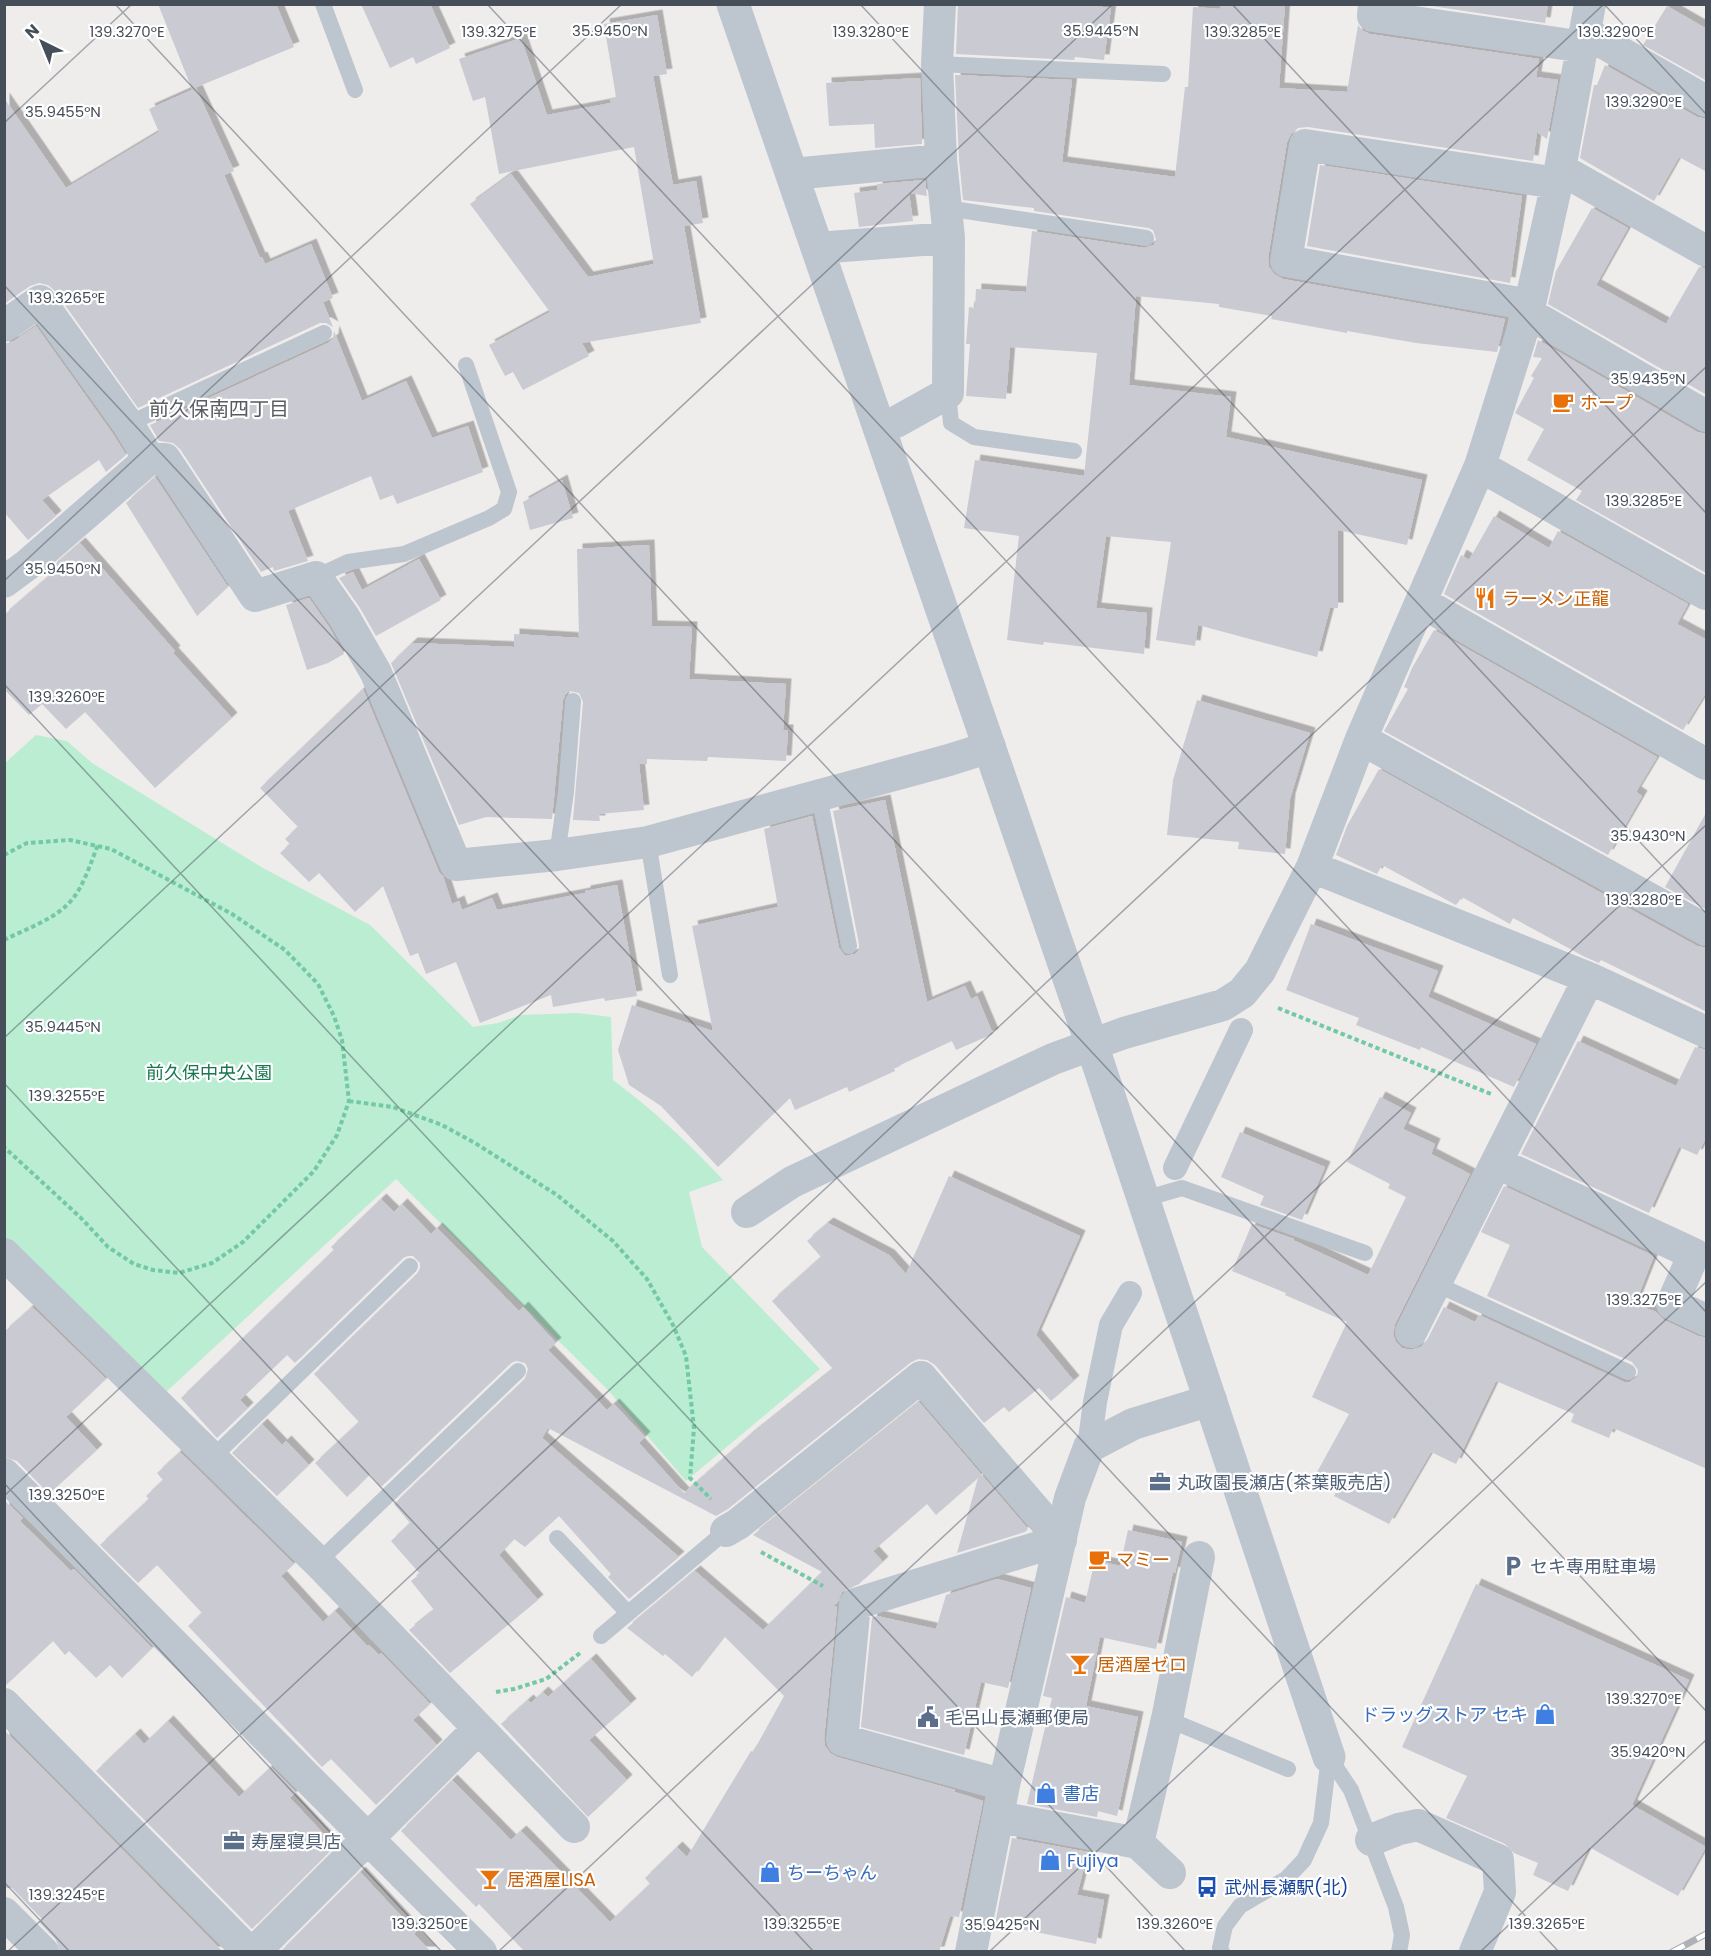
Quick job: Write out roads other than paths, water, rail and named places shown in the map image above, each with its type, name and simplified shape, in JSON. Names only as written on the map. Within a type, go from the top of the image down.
[{"type":"street","points":[[733,4],[1092,1045],[1329,1757]]},
{"type":"street","points":[[879,428],[896,423],[948,393],[947,223],[937,64],[940,4]]},
{"type":"street","points":[[1374,4],[1373,16],[1587,28],[1707,101]]},
{"type":"street","points":[[747,1212],[792,1182],[1053,1059],[1124,1033],[1223,1005],[1242,993],[1260,972],[1312,867],[1361,739],[1480,466],[1529,309],[1559,176],[1587,28]]},
{"type":"street","points":[[1707,251],[1559,176],[1305,145],[1286,261],[1529,309],[1707,416]]},
{"type":"street","points":[[792,174],[942,160]]},
{"type":"street","points":[[817,248],[947,223]]},
{"type":"street","points":[[4,326],[40,301],[128,424],[149,459]]},
{"type":"street","points":[[4,582],[27,565],[149,459],[165,459],[255,596],[316,577],[344,617],[376,673],[456,865],[557,855],[648,842],[990,747]]},
{"type":"street","points":[[1480,466],[1707,594]]},
{"type":"street","points":[[1421,602],[1707,764]]},
{"type":"street","points":[[1361,739],[1707,930]]},
{"type":"street","points":[[1312,867],[1589,978],[1707,1032]]},
{"type":"street","points":[[1411,1332],[1589,978]]},
{"type":"street","points":[[1175,1168],[1241,1030]]},
{"type":"street","points":[[1497,1163],[1694,1254],[1672,1304],[1707,1320]]},
{"type":"street","points":[[4,1254],[318,1562],[574,1827]]},
{"type":"street","points":[[971,1952],[1004,1785],[1060,1540],[1070,1498],[1089,1447],[1095,1402],[1111,1325],[1130,1293]]},
{"type":"street","points":[[732,1528],[921,1377],[1060,1540]]},
{"type":"street","points":[[1089,1447],[1133,1424],[1211,1400]]},
{"type":"street","points":[[4,1474],[481,1952]]},
{"type":"street","points":[[1004,1785],[842,1740],[855,1604],[1060,1540]]},
{"type":"street","points":[[1138,1843],[1167,1719],[1199,1557]]},
{"type":"street","points":[[4,1704],[249,1952]]},
{"type":"street","points":[[254,1952],[478,1729]]},
{"type":"street","points":[[999,1817],[1138,1843],[1170,1873]]},
{"type":"street","points":[[1371,1840],[1399,1829],[1418,1825],[1498,1860],[1500,1892],[1475,1952]]},
{"type":"street","points":[[4,1913],[43,1952]]},
{"type":"lane","points":[[323,4],[355,90]]},
{"type":"lane","points":[[937,64],[1163,74]]},
{"type":"lane","points":[[947,223],[1146,237]]},
{"type":"lane","points":[[128,424],[324,333]]},
{"type":"lane","points":[[316,577],[348,562],[404,554],[489,518],[504,509],[509,492],[465,365]]},
{"type":"lane","points":[[948,393],[951,423],[974,437],[1074,451]]},
{"type":"lane","points":[[557,855],[566,792],[573,701]]},
{"type":"lane","points":[[819,796],[849,946]]},
{"type":"lane","points":[[648,842],[670,975]]},
{"type":"lane","points":[[1144,1199],[1182,1188],[1365,1253]]},
{"type":"lane","points":[[212,1458],[410,1266]]},
{"type":"lane","points":[[1436,1284],[1628,1372]]},
{"type":"lane","points":[[318,1562],[518,1371]]},
{"type":"lane","points":[[601,1636],[732,1528]]},
{"type":"lane","points":[[556,1538],[628,1613]]},
{"type":"lane","points":[[1167,1719],[1288,1769]]},
{"type":"lane","points":[[1329,1757],[1352,1790],[1396,1907],[1402,1935],[1399,1952]]},
{"type":"lane","points":[[1222,1952],[1220,1948],[1225,1926],[1240,1906],[1286,1879],[1304,1860],[1322,1823],[1329,1757]]},
{"type":"railway","points":[[1672,1952],[1706,1934]]},
{"type":"place","name":"ホープ","points":[[1563,402]]},
{"type":"place","name":"ラーメン正龍","points":[[1485,598]]},
{"type":"place","name":"丸政園長瀬店(茶葉販売店)","points":[[1160,1482]]},
{"type":"place","name":"マミー","points":[[1099,1559]]},
{"type":"place","name":"セキ専用駐車場","points":[[1513,1566]]},
{"type":"place","name":"居酒屋ゼロ","points":[[1080,1664]]},
{"type":"place","name":"ドラッグストア セキ","points":[[1545,1714]]},
{"type":"place","name":"毛呂山長瀬郵便局","points":[[928,1717]]},
{"type":"place","name":"書店","points":[[1046,1793]]},
{"type":"place","name":"寿屋寝具店","points":[[234,1841]]},
{"type":"place","name":"Fujiya","points":[[1050,1860]]},
{"type":"place","name":"ちーちゃん","points":[[770,1872]]},
{"type":"place","name":"居酒屋LISA","points":[[490,1879]]},
{"type":"place","name":"武州長瀬駅(北)","points":[[1207,1887]]},
{"type":"district","name":"前久保南四丁目","points":[[219,409]]},
{"type":"park label","name":"前久保中央公園","points":[[209,1072]]}]
